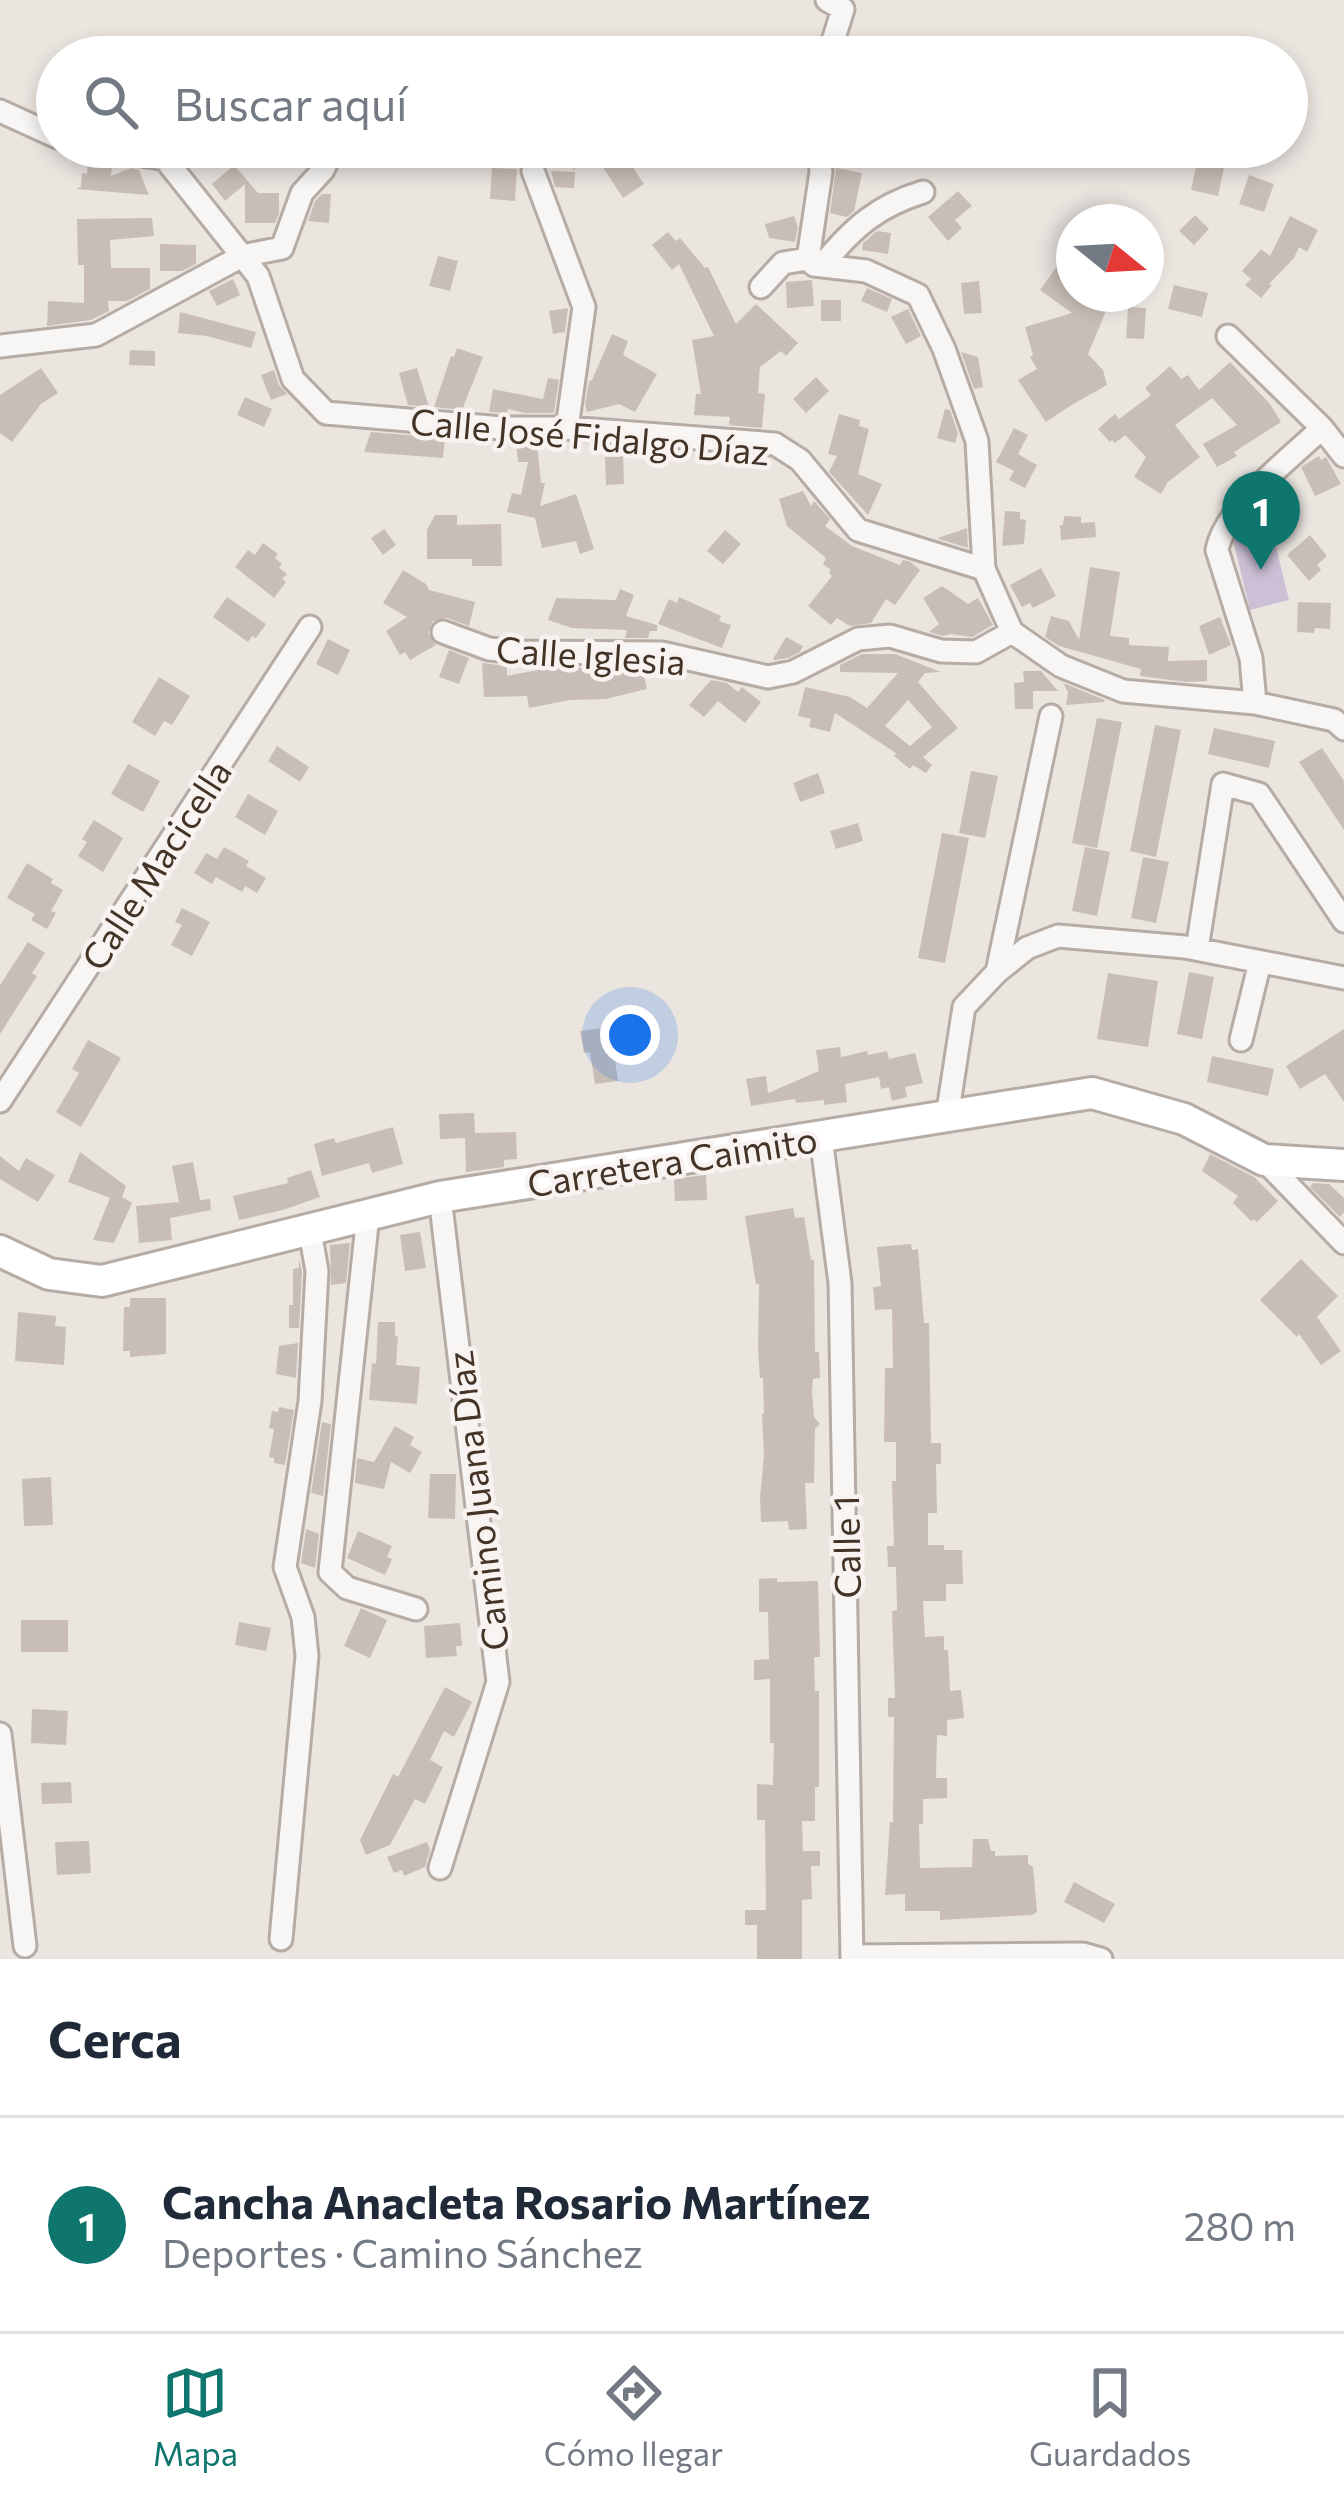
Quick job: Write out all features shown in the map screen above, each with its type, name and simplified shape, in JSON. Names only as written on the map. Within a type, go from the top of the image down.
[{"type":"street","points":[[827,0],[843,9],[835,36]]},
{"type":"street","points":[[0,112],[36,127]]},
{"type":"street","name":"Calle José Fidalgo Díaz","points":[[172,168],[258,275],[292,379],[326,412],[775,445],[800,460],[858,530],[984,569]]},
{"type":"street","points":[[0,346],[96,334],[242,256],[282,248],[302,193],[324,168]]},
{"type":"street","points":[[816,262],[821,168]]},
{"type":"street","points":[[533,171],[584,307],[567,428]]},
{"type":"street","points":[[816,262],[850,231],[898,200],[923,192]]},
{"type":"street","points":[[761,287],[783,263],[816,262],[866,271],[918,295],[977,441],[984,569],[1012,632],[1061,666],[1123,692],[1255,704],[1334,720],[1344,729]]},
{"type":"street","points":[[1228,336],[1344,455]]},
{"type":"street","points":[[1255,704],[1251,658],[1217,550],[1237,508],[1322,428]]},
{"type":"street","name":"Calle Macicella","points":[[0,1101],[310,627]]},
{"type":"street","name":"Calle Iglesia","points":[[443,632],[489,649],[662,653],[768,677],[793,672],[859,639],[890,636],[941,651],[976,652],[1012,632]]},
{"type":"street","points":[[997,972],[1051,716]]},
{"type":"street","points":[[1197,949],[1222,784],[1259,794],[1344,920]]},
{"type":"street","points":[[947,1117],[964,1007],[1028,948],[1058,936],[1197,949],[1344,978]]},
{"type":"street","points":[[1240,1040],[1260,962]]},
{"type":"street","name":"Carretera Caimito","points":[[0,1251],[49,1274],[102,1281],[440,1197],[1092,1093],[1184,1119],[1264,1160],[1344,1165]]},
{"type":"street","name":"Calle 1","points":[[821,1136],[840,1283],[851,1958]]},
{"type":"street","points":[[1264,1160],[1344,1243]]},
{"type":"street","name":"Camino Juana Díaz","points":[[440,1197],[498,1682],[440,1868]]},
{"type":"street","points":[[368,1215],[330,1572],[347,1588],[416,1609]]},
{"type":"street","points":[[281,1939],[307,1656],[303,1617],[285,1567],[310,1401],[317,1271],[310,1231]]},
{"type":"street","points":[[0,1734],[25,1946]]},
{"type":"street","points":[[851,1958],[1083,1954],[1101,1959]]},
{"type":"shaded area","points":[[1272,531],[1289,600],[1250,610],[1233,540]]},
{"type":"building","points":[[87,168],[112,168],[111,176],[131,168],[139,170],[149,195],[76,189],[81,187],[82,173],[87,174]]},
{"type":"building","points":[[237,168],[258,193],[279,193],[275,223],[245,223],[245,184],[225,201],[212,184]]},
{"type":"building","points":[[492,168],[517,169],[515,201],[490,199]]},
{"type":"building","points":[[604,168],[633,168],[644,184],[623,198]]},
{"type":"building","points":[[836,168],[862,173],[854,211],[847,217],[830,213]]},
{"type":"building","points":[[1196,168],[1224,168],[1218,196],[1191,190]]},
{"type":"building","points":[[551,171],[575,172],[574,188],[555,187]]},
{"type":"building","points":[[1249,175],[1274,184],[1264,212],[1239,204]]},
{"type":"building","points":[[958,191],[972,206],[955,220],[962,228],[948,241],[928,217]]},
{"type":"building","points":[[322,194],[331,194],[329,223],[308,221],[315,201]]},
{"type":"building","points":[[1195,215],[1209,229],[1194,245],[1179,231]]},
{"type":"building","points":[[794,216],[795,242],[769,238],[765,224]]},
{"type":"building","points":[[1290,216],[1318,230],[1307,252],[1299,247],[1261,298],[1245,285],[1251,279],[1242,271],[1261,249],[1270,256]]},
{"type":"building","points":[[152,218],[154,236],[110,240],[111,268],[150,268],[150,289],[127,301],[108,301],[109,311],[91,320],[47,326],[48,301],[84,303],[77,219]]},
{"type":"building","points":[[877,231],[891,233],[888,254],[862,250]]},
{"type":"building","points":[[668,232],[708,267],[736,324],[756,304],[798,343],[786,356],[781,351],[760,367],[758,393],[765,394],[762,428],[729,425],[730,417],[694,415],[696,394],[701,394],[692,340],[714,336],[679,264],[672,270],[652,245]]},
{"type":"building","points":[[160,244],[196,245],[196,264],[182,271],[160,271]]},
{"type":"building","points":[[438,256],[458,261],[450,291],[429,286]]},
{"type":"building","points":[[1056,268],[1056,302],[1040,290]]},
{"type":"building","points":[[233,279],[240,295],[217,306],[209,291]]},
{"type":"building","points":[[812,280],[814,306],[787,308],[786,282]]},
{"type":"building","points":[[979,281],[982,313],[964,314],[961,283]]},
{"type":"building","points":[[1174,285],[1208,293],[1202,317],[1168,309]]},
{"type":"building","points":[[867,288],[892,299],[887,312],[861,301]]},
{"type":"building","points":[[821,300],[841,300],[841,321],[821,321]]},
{"type":"building","points":[[568,308],[565,332],[553,334],[549,311]]},
{"type":"building","points":[[908,309],[921,336],[906,344],[891,317]]},
{"type":"building","points":[[180,312],[256,332],[251,348],[178,333]]},
{"type":"building","points":[[1106,312],[1088,354],[1103,370],[1107,385],[1046,422],[1018,380],[1037,369],[1025,327],[1072,313]]},
{"type":"building","points":[[1128,312],[1146,312],[1144,339],[1126,338]]},
{"type":"building","points":[[612,334],[628,341],[623,355],[657,374],[635,412],[619,404],[587,412],[589,381]]},
{"type":"building","points":[[457,348],[483,357],[462,410],[434,407],[451,356]]},
{"type":"building","points":[[130,350],[155,351],[155,366],[129,365]]},
{"type":"building","points":[[961,352],[978,357],[983,387],[974,389]]},
{"type":"building","points":[[1230,362],[1281,422],[1217,467],[1203,444],[1237,425],[1212,398],[1175,425],[1200,457],[1168,482],[1161,494],[1134,477],[1146,457],[1125,435],[1110,442],[1098,429],[1151,395],[1145,388],[1170,366],[1181,379],[1188,375],[1199,390]]},
{"type":"building","points":[[41,368],[58,393],[41,404],[12,442],[0,433],[0,395]]},
{"type":"building","points":[[417,368],[429,407],[408,405],[399,373]]},
{"type":"building","points":[[274,370],[287,394],[271,400],[261,375]]},
{"type":"building","points":[[816,377],[829,391],[806,413],[793,399]]},
{"type":"building","points":[[548,378],[559,380],[554,413],[489,412],[493,389],[543,399]]},
{"type":"building","points":[[245,397],[272,409],[264,427],[237,415]]},
{"type":"building","points":[[945,409],[950,410],[958,433],[955,443],[937,438]]},
{"type":"building","points":[[839,414],[860,420],[859,426],[869,429],[858,474],[882,484],[868,515],[829,472],[837,456],[828,454]]},
{"type":"building","points":[[1014,428],[1028,435],[1018,454],[1037,465],[1025,488],[1009,480],[1014,471],[996,462]]},
{"type":"building","points":[[371,432],[445,438],[443,458],[364,452]]},
{"type":"building","points":[[516,443],[537,443],[541,483],[545,483],[540,506],[576,494],[594,549],[580,554],[576,541],[542,548],[535,518],[507,512],[512,493],[521,495],[528,462],[518,462]]},
{"type":"building","points":[[623,456],[624,484],[606,485],[605,457]]},
{"type":"building","points":[[1319,456],[1321,460],[1326,457],[1341,484],[1315,496],[1301,467]]},
{"type":"building","points":[[803,491],[811,506],[814,501],[830,519],[825,526],[852,546],[900,565],[909,561],[920,570],[895,605],[886,599],[871,623],[850,626],[837,618],[831,625],[808,606],[832,576],[823,564],[826,558],[787,526],[779,499]]},
{"type":"building","points":[[1005,511],[1020,512],[1020,519],[1026,520],[1024,544],[1002,546]]},
{"type":"building","points":[[435,515],[457,515],[457,525],[501,524],[502,566],[472,566],[472,559],[427,559],[427,530]]},
{"type":"building","points":[[1064,516],[1081,517],[1081,523],[1095,522],[1096,537],[1061,540]]},
{"type":"building","points":[[967,528],[968,548],[938,538]]},
{"type":"building","points":[[384,529],[396,545],[383,555],[371,538]]},
{"type":"building","points":[[725,530],[741,544],[723,564],[707,551]]},
{"type":"building","points":[[1310,535],[1327,556],[1309,581],[1287,555]]},
{"type":"building","points":[[263,543],[278,554],[279,568],[287,574],[274,598],[235,567],[248,550],[255,555]]},
{"type":"building","points":[[1090,567],[1120,572],[1110,636],[1129,638],[1129,645],[1169,647],[1168,661],[1207,660],[1207,681],[1140,676],[1141,669],[1059,646],[1045,637],[1051,616],[1069,621],[1079,640]]},
{"type":"building","points":[[1041,568],[1056,596],[1033,608],[1030,603],[1022,607],[1010,585]]},
{"type":"building","points":[[403,570],[429,590],[475,602],[469,626],[447,618],[433,621],[428,633],[436,645],[410,660],[405,652],[400,655],[386,631],[407,617],[383,603]]},
{"type":"building","points":[[942,586],[968,604],[978,598],[993,625],[972,637],[929,632],[939,624],[923,598]]},
{"type":"building","points":[[620,589],[634,595],[626,616],[657,625],[648,638],[625,638],[627,630],[572,628],[548,620],[556,598],[616,600]]},
{"type":"building","points":[[227,597],[266,624],[256,638],[248,642],[213,617]]},
{"type":"building","points":[[679,597],[731,625],[722,648],[658,624],[669,599],[677,603]]},
{"type":"building","points":[[1298,602],[1331,603],[1330,629],[1297,632]]},
{"type":"building","points":[[1220,617],[1231,645],[1209,655],[1199,626]]},
{"type":"building","points":[[786,637],[803,646],[800,652],[773,659]]},
{"type":"building","points":[[328,639],[350,650],[338,675],[316,664]]},
{"type":"building","points":[[449,650],[469,658],[459,684],[439,677]]},
{"type":"building","points":[[862,654],[895,654],[941,672],[925,673],[918,682],[958,728],[923,757],[932,765],[926,773],[913,765],[910,769],[896,753],[835,713],[830,732],[809,727],[811,719],[798,716],[805,687],[850,697],[867,708],[898,673],[840,672],[840,665]],"holes":[[[908,700],[932,727],[910,746],[885,726]]]},
{"type":"building","points":[[482,663],[507,666],[507,676],[553,667],[601,668],[601,674],[642,668],[647,689],[529,708],[527,696],[484,697]]},
{"type":"building","points":[[1023,671],[1041,671],[1058,691],[1033,691],[1033,709],[1015,709],[1014,683],[1024,682]]},
{"type":"building","points":[[159,677],[190,696],[172,725],[164,721],[155,736],[132,722]]},
{"type":"building","points":[[711,680],[727,683],[738,692],[742,687],[761,702],[745,723],[718,701],[704,717],[689,705]]},
{"type":"building","points":[[1063,683],[1105,700],[1066,705],[1068,692]]},
{"type":"building","points":[[1097,718],[1122,722],[1097,848],[1072,843]]},
{"type":"building","points":[[1155,725],[1181,730],[1156,857],[1130,851]]},
{"type":"building","points":[[1214,728],[1275,741],[1269,768],[1208,754]]},
{"type":"building","points":[[277,746],[309,767],[300,782],[268,761]]},
{"type":"building","points":[[1322,748],[1344,781],[1344,830],[1299,762]]},
{"type":"building","points":[[128,764],[160,781],[143,812],[111,794]]},
{"type":"building","points":[[971,771],[998,776],[985,838],[959,833]]},
{"type":"building","points":[[818,773],[825,793],[800,802],[793,783]]},
{"type":"building","points":[[248,794],[278,811],[265,835],[235,817]]},
{"type":"building","points":[[94,820],[123,838],[103,872],[78,856]]},
{"type":"building","points":[[858,823],[863,841],[836,849],[830,831]]},
{"type":"building","points":[[942,833],[969,838],[945,963],[918,958]]},
{"type":"building","points":[[224,847],[266,878],[257,893],[245,886],[242,892],[216,877],[212,884],[194,873],[206,853],[217,859]]},
{"type":"building","points":[[1085,847],[1110,852],[1097,916],[1072,911]]},
{"type":"building","points":[[1143,857],[1169,862],[1156,923],[1131,918]]},
{"type":"building","points":[[27,863],[63,890],[47,929],[31,920],[35,914],[7,898]]},
{"type":"building","points":[[182,908],[210,922],[192,956],[171,945],[182,925],[175,922]]},
{"type":"building","points":[[28,942],[45,953],[32,973],[37,976],[0,1034],[0,985]]},
{"type":"building","points":[[1189,972],[1214,977],[1202,1039],[1177,1034]]},
{"type":"building","points":[[1108,973],[1158,981],[1148,1047],[1097,1039]]},
{"type":"building","points":[[610,1027],[618,1081],[595,1084],[590,1052],[584,1053],[580,1031]]},
{"type":"building","points":[[1344,1029],[1344,1102],[1325,1074],[1300,1089],[1286,1066]]},
{"type":"building","points":[[88,1040],[121,1058],[81,1127],[56,1112],[79,1073],[72,1069]]},
{"type":"building","points":[[840,1047],[841,1057],[887,1051],[889,1059],[915,1053],[923,1083],[905,1087],[907,1097],[892,1101],[889,1087],[881,1089],[879,1077],[845,1084],[847,1102],[824,1105],[824,1100],[796,1103],[795,1099],[751,1106],[746,1079],[766,1076],[768,1093],[819,1071],[816,1050]]},
{"type":"building","points":[[1212,1056],[1274,1069],[1268,1096],[1207,1082]]},
{"type":"building","points":[[474,1113],[475,1133],[516,1132],[517,1159],[504,1160],[504,1167],[466,1172],[465,1138],[440,1139],[439,1114]]},
{"type":"building","points":[[393,1127],[403,1164],[372,1173],[369,1163],[322,1176],[314,1144],[334,1138],[336,1143]]},
{"type":"building","points":[[80,1152],[126,1186],[122,1197],[132,1203],[114,1243],[93,1240],[110,1198],[68,1182]]},
{"type":"building","points":[[1210,1154],[1254,1177],[1278,1201],[1257,1222],[1233,1203],[1238,1196],[1202,1171]]},
{"type":"building","points":[[0,1156],[19,1171],[26,1158],[55,1175],[38,1202],[0,1179]]},
{"type":"building","points":[[193,1162],[200,1200],[210,1199],[211,1210],[170,1218],[172,1240],[139,1243],[136,1206],[179,1202],[172,1166]]},
{"type":"building","points":[[311,1170],[320,1197],[239,1220],[233,1196],[288,1183],[287,1178]]},
{"type":"building","points":[[706,1175],[707,1200],[675,1201],[674,1179]]},
{"type":"building","points":[[1329,1184],[1344,1198],[1340,1217],[1310,1187]]},
{"type":"building","points":[[793,1208],[795,1218],[804,1217],[814,1260],[815,1352],[819,1352],[820,1378],[813,1379],[812,1392],[814,1417],[820,1424],[815,1429],[814,1483],[805,1483],[807,1529],[789,1530],[788,1521],[761,1522],[764,1413],[759,1284],[745,1216]]},
{"type":"building","points":[[420,1232],[426,1268],[405,1271],[400,1235]]},
{"type":"building","points":[[350,1243],[346,1283],[331,1285],[330,1245]]},
{"type":"building","points":[[911,1244],[912,1250],[918,1249],[924,1323],[929,1323],[931,1443],[941,1443],[941,1464],[936,1464],[937,1513],[928,1513],[928,1545],[962,1550],[963,1584],[946,1584],[946,1601],[923,1601],[925,1637],[944,1636],[950,1691],[961,1690],[964,1718],[947,1720],[947,1736],[937,1735],[936,1778],[947,1778],[947,1798],[923,1799],[920,1868],[972,1867],[973,1839],[988,1839],[995,1856],[1028,1855],[1037,1912],[1032,1915],[940,1920],[940,1911],[905,1911],[905,1894],[885,1895],[893,1822],[894,1717],[888,1717],[888,1698],[895,1698],[892,1611],[897,1610],[896,1567],[888,1567],[887,1546],[894,1546],[896,1442],[884,1442],[885,1368],[893,1368],[892,1309],[875,1310],[873,1287],[881,1286],[877,1247]]},
{"type":"building","points":[[299,1259],[302,1272],[299,1328],[289,1328],[293,1269],[299,1268]]},
{"type":"building","points":[[1301,1259],[1338,1296],[1317,1317],[1341,1351],[1321,1365],[1299,1334],[1297,1337],[1260,1300]]},
{"type":"building","points":[[130,1298],[166,1298],[166,1354],[130,1357],[130,1351],[123,1351],[124,1307],[130,1307]]},
{"type":"building","points":[[18,1312],[56,1316],[55,1326],[66,1327],[64,1365],[15,1361]]},
{"type":"building","points":[[378,1322],[395,1322],[396,1365],[420,1367],[417,1404],[369,1400]]},
{"type":"building","points":[[298,1343],[296,1378],[276,1374],[279,1346]]},
{"type":"building","points":[[279,1407],[294,1410],[285,1465],[269,1457],[272,1411],[278,1412]]},
{"type":"building","points":[[322,1422],[331,1424],[323,1496],[311,1493]]},
{"type":"building","points":[[395,1426],[414,1437],[410,1445],[422,1452],[410,1473],[391,1462],[384,1489],[355,1483],[357,1458],[374,1462]]},
{"type":"building","points":[[430,1474],[456,1474],[455,1519],[428,1518]]},
{"type":"building","points":[[51,1477],[53,1525],[24,1526],[22,1479]]},
{"type":"building","points":[[306,1529],[319,1534],[315,1568],[301,1563]]},
{"type":"building","points":[[358,1531],[392,1546],[385,1575],[347,1558]]},
{"type":"building","points":[[777,1578],[777,1582],[818,1581],[820,1657],[814,1657],[815,1691],[819,1691],[819,1787],[815,1787],[815,1821],[802,1821],[803,1851],[820,1851],[820,1866],[811,1866],[812,1899],[802,1900],[802,1959],[757,1959],[757,1925],[745,1925],[745,1910],[766,1910],[765,1820],[757,1820],[757,1784],[773,1785],[774,1743],[770,1743],[770,1679],[754,1680],[754,1660],[769,1659],[768,1612],[759,1612],[759,1579]]},
{"type":"building","points":[[361,1608],[387,1620],[370,1658],[344,1646]]},
{"type":"building","points":[[21,1620],[68,1620],[68,1652],[21,1652]]},
{"type":"building","points":[[239,1622],[271,1628],[266,1651],[235,1645]]},
{"type":"building","points":[[460,1623],[462,1646],[456,1646],[457,1656],[426,1658],[424,1626]]},
{"type":"building","points":[[445,1687],[472,1702],[454,1737],[444,1731],[430,1760],[443,1767],[425,1804],[415,1799],[390,1845],[366,1855],[360,1840]]},
{"type":"building","points":[[32,1709],[68,1711],[66,1745],[31,1743]]},
{"type":"building","points":[[71,1782],[72,1803],[42,1804],[41,1783]]},
{"type":"building","points":[[89,1841],[91,1873],[57,1875],[55,1842]]},
{"type":"building","points":[[427,1842],[430,1850],[425,1867],[404,1876],[402,1870],[394,1873],[387,1857]]},
{"type":"building","points":[[1074,1882],[1115,1904],[1104,1923],[1064,1902]]},
{"type":"place","name":"Cancha Anacleta Rosario Martínez","points":[[1261,570]]}]
